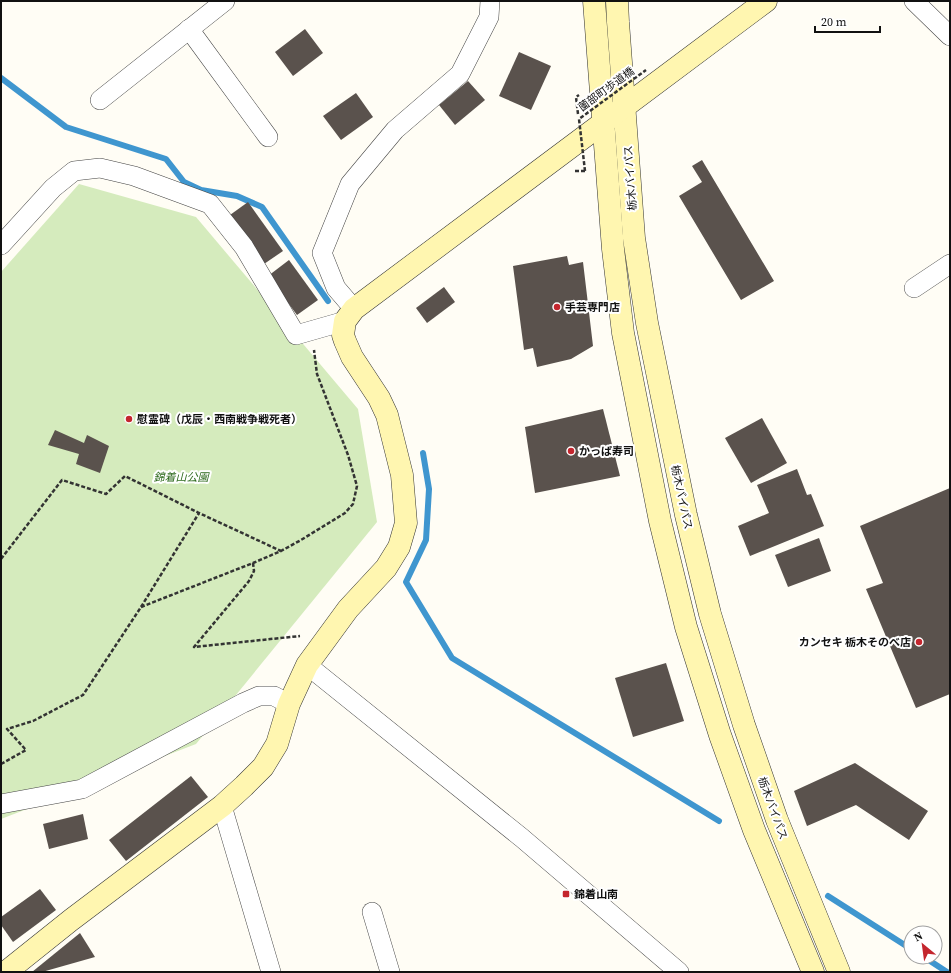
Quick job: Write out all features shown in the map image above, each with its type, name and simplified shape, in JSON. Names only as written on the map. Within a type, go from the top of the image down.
[{"type":"main road","name":"栃木バイパス","points":[[594,1],[613,249],[624,333],[660,521],[686,627],[720,735],[754,830],[813,972]]},
{"type":"main road","name":"栃木バイパス","points":[[617,1],[634,238],[647,323],[686,515],[708,606],[744,725],[777,820],[839,972]]},
{"type":"main road","points":[[6,972],[71,920],[222,806],[263,767],[277,744],[289,704],[307,666],[348,609],[386,568],[399,547],[406,523],[402,475],[387,415],[379,398],[352,357],[343,335],[350,315],[603,122],[766,1]]},
{"type":"street","points":[[100,100],[225,1]]},
{"type":"street","points":[[1,245],[53,188],[74,171],[100,168],[134,176],[210,204],[244,247],[296,335],[311,331],[350,315],[336,288],[322,253],[350,184],[395,130],[460,74],[489,17],[490,1]]},
{"type":"street","points":[[914,1],[950,36]]},
{"type":"street","points":[[189,29],[268,137]]},
{"type":"street","points":[[914,288],[950,264]]},
{"type":"street","points":[[307,666],[522,838],[679,972]]},
{"type":"street","points":[[1,804],[82,789],[243,703],[259,696],[274,696],[289,704]]},
{"type":"street","points":[[222,806],[271,972]]},
{"type":"street","points":[[372,912],[390,972]]},
{"type":"path","name":"薗部町歩道橋","points":[[586,178],[579,119],[646,70]]},
{"type":"path","points":[[573,123],[579,119],[576,97],[581,95]]},
{"type":"path","points":[[572,171],[585,171]]},
{"type":"path","points":[[141,607],[281,551],[345,513],[353,504],[357,486],[348,455],[318,374],[311,331]]},
{"type":"path","points":[[1,559],[62,480],[106,494],[125,476],[199,513],[281,551]]},
{"type":"path","points":[[1,764],[26,750],[7,729],[32,721],[83,695],[141,607],[199,513]]},
{"type":"path","points":[[253,563],[254,571],[248,580],[194,647],[330,633]]},
{"type":"green space","name":"錦着山公園","points":[[79,184],[196,217],[358,409],[377,522],[196,744],[1,819],[1,272]]},
{"type":"building","points":[[305,29],[323,53],[293,76],[275,52]]},
{"type":"building","points":[[519,52],[551,66],[531,110],[499,96]]},
{"type":"building","points":[[468,81],[485,100],[455,125],[439,105]]},
{"type":"building","points":[[356,93],[373,117],[341,140],[323,116]]},
{"type":"building","points":[[702,160],[774,281],[741,300],[679,196],[702,182],[692,166]]},
{"type":"building","points":[[248,202],[283,251],[264,264],[230,215]]},
{"type":"building","points":[[567,256],[569,265],[583,262],[593,346],[571,359],[537,367],[533,348],[524,350],[513,266]]},
{"type":"building","points":[[289,260],[318,300],[297,315],[268,276]]},
{"type":"building","points":[[444,287],[455,302],[427,323],[416,308]]},
{"type":"building","name":"かっぱ寿司","points":[[603,409],[620,476],[535,493],[525,427]]},
{"type":"building","points":[[762,418],[787,463],[751,483],[725,438]]},
{"type":"building","points":[[55,430],[84,443],[87,435],[109,446],[100,473],[76,464],[79,454],[48,445]]},
{"type":"building","points":[[797,469],[807,495],[811,494],[824,526],[750,556],[738,526],[769,513],[757,485]]},
{"type":"building","name":"カンセキ 栃木そのべ店","points":[[950,488],[950,694],[916,708],[866,589],[883,583],[860,526]]},
{"type":"building","points":[[819,538],[831,571],[788,587],[775,555]]},
{"type":"building","points":[[666,663],[684,721],[633,737],[615,678]]},
{"type":"building","points":[[855,763],[928,811],[909,840],[856,805],[807,826],[794,791]]},
{"type":"building","points":[[191,776],[208,797],[126,861],[109,840]]},
{"type":"building","points":[[83,814],[88,839],[49,849],[43,824]]},
{"type":"building","points":[[40,889],[56,910],[13,942],[1,925],[1,917]]},
{"type":"building","points":[[80,933],[95,957],[42,972],[32,972]]},
{"type":"waterway","points":[[1,78],[66,127],[166,159],[184,182],[201,190],[237,196],[262,207],[328,301]]},
{"type":"waterway","points":[[423,453],[429,489],[426,540],[406,582],[452,658],[719,821]]},
{"type":"waterway","points":[[828,896],[903,944]]},
{"type":"waterway","points":[[936,965],[947,972]]},
{"type":"place","name":"手芸専門店","points":[[557,307]]},
{"type":"place","name":"慰霊碑（戊辰・西南戦争戦死者）","points":[[129,419]]},
{"type":"place","name":"かっぱ寿司","points":[[571,451]]},
{"type":"place","name":"カンセキ 栃木そのべ店","points":[[919,642]]},
{"type":"place","name":"錦着山南","points":[[566,894]]}]
